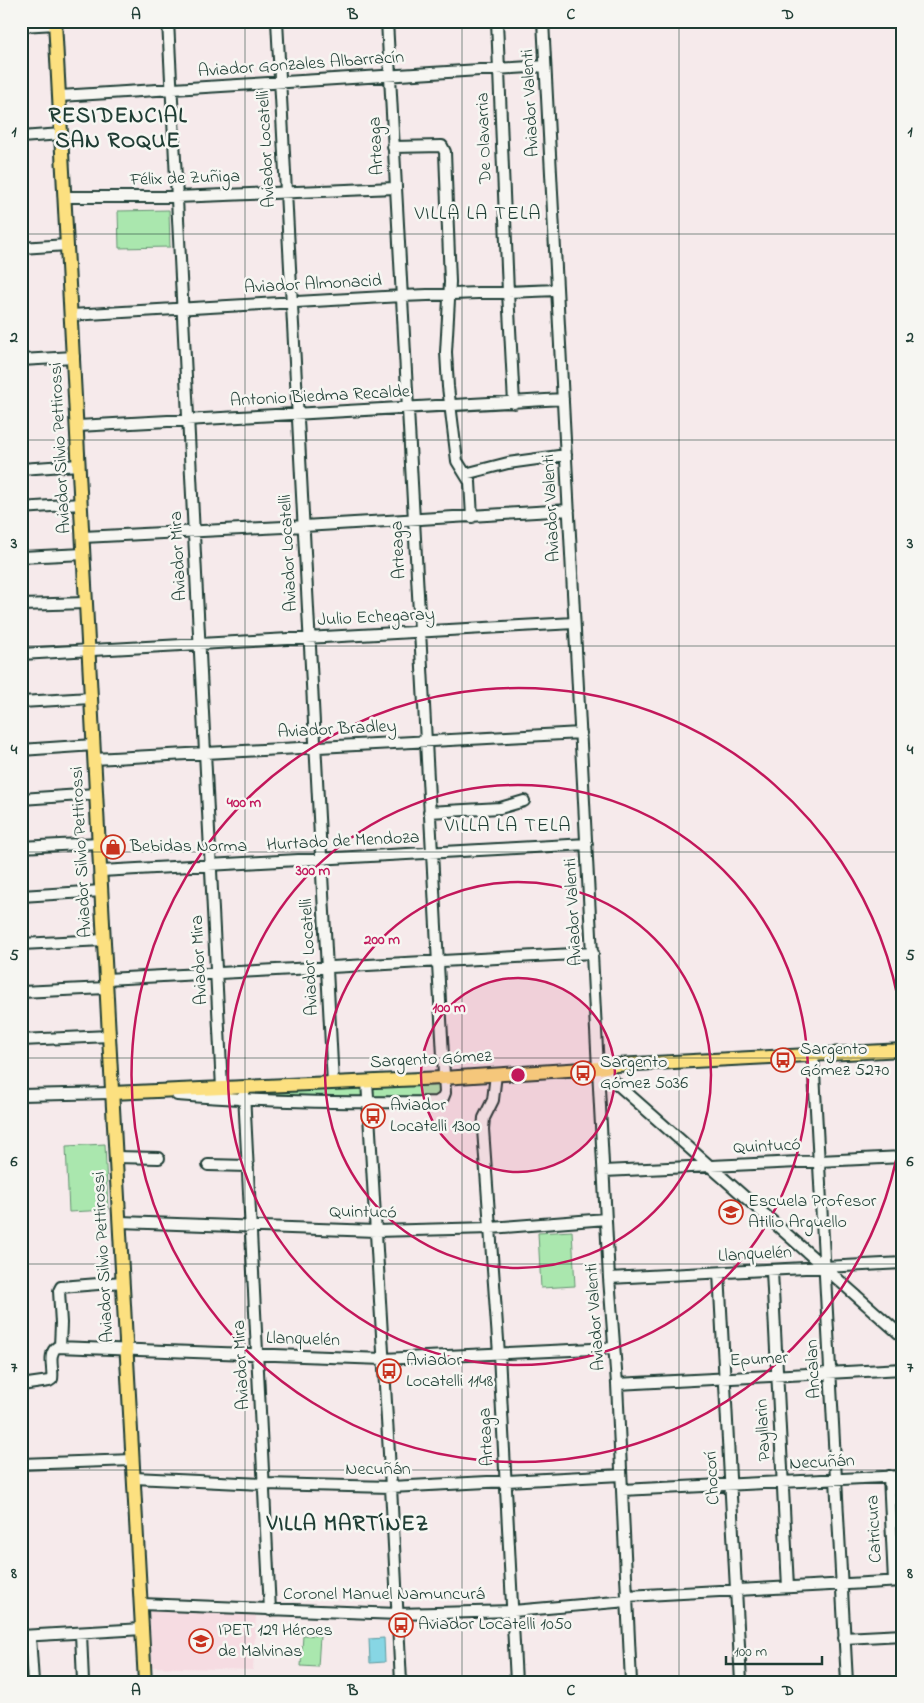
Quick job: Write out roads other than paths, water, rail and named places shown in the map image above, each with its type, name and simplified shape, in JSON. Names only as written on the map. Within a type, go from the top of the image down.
[{"type":"main road","name":"Aviador Silvio Pettirossi","points":[[56,23],[106,984],[145,1682]]},
{"type":"main road","name":"Sargento Gómez","points":[[112,1093],[222,1088],[244,1093],[333,1083],[443,1078],[599,1068],[616,1065],[903,1050]]},
{"type":"street","name":"Aviador Mira","points":[[168,21],[222,1088]]},
{"type":"street","name":"Aviador Locatelli","points":[[277,21],[333,1083]]},
{"type":"street","name":"Arteaga","points":[[368,1103],[440,1101],[444,1093],[387,21]]},
{"type":"street","name":"De Olavarria","points":[[497,21],[514,403]]},
{"type":"street","name":"Aviador Valenti","points":[[543,21],[609,1278],[617,1384],[631,1682]]},
{"type":"street","points":[[21,26],[56,23]]},
{"type":"street","name":"Aviador Gonzales Albarracín","points":[[60,96],[545,66]]},
{"type":"street","points":[[21,137],[62,134]]},
{"type":"street","points":[[393,147],[442,146],[445,152],[450,294],[446,352],[450,407],[457,461],[470,482],[472,517]]},
{"type":"street","name":"Félix de Zuñiga","points":[[65,197],[176,198],[395,188]]},
{"type":"street","points":[[21,248],[67,245]]},
{"type":"street","name":"Aviador Almonacid","points":[[71,315],[402,296],[557,290]]},
{"type":"street","points":[[21,360],[74,357]]},
{"type":"street","name":"Antonio Biedma Recalde","points":[[78,426],[450,407],[563,399]]},
{"type":"street","points":[[466,474],[508,463],[566,455]]},
{"type":"street","points":[[21,469],[80,465]]},
{"type":"street","points":[[21,508],[81,504]]},
{"type":"street","points":[[83,537],[472,517],[569,510]]},
{"type":"street","points":[[21,557],[84,554]]},
{"type":"street","points":[[21,605],[86,603]]},
{"type":"street","name":"Julio Echegaray","points":[[21,654],[574,623]]},
{"type":"street","points":[[21,702],[91,698]]},
{"type":"street","name":"Aviador Bradley","points":[[94,759],[581,733]]},
{"type":"street","points":[[21,750],[94,745]]},
{"type":"street","points":[[21,799],[96,794]]},
{"type":"street","points":[[429,812],[500,808],[524,801]]},
{"type":"street","points":[[21,847],[99,843]]},
{"type":"street","name":"Hurtado de Mendoza","points":[[101,871],[587,844]]},
{"type":"street","points":[[21,896],[102,891]]},
{"type":"street","points":[[21,944],[104,940]]},
{"type":"street","points":[[21,992],[216,973],[593,953]]},
{"type":"street","points":[[21,1040],[109,1036]]},
{"type":"street","name":"Ancalan","points":[[814,1054],[847,1682]]},
{"type":"street","points":[[599,1068],[903,1337]]},
{"type":"street","name":"Arteaga","points":[[496,1074],[493,1100],[484,1118],[483,1129],[499,1354],[516,1682]]},
{"type":"street","points":[[367,1081],[401,1682]]},
{"type":"street","points":[[150,1092],[244,1093],[368,1103]]},
{"type":"street","name":"Sargento Gómez","points":[[21,1095],[112,1093]]},
{"type":"street","name":"Aviador Mira","points":[[244,1093],[270,1610]]},
{"type":"street","points":[[116,1157],[159,1158]]},
{"type":"street","name":"Quintucó","points":[[604,1171],[903,1158]]},
{"type":"street","points":[[208,1165],[248,1166]]},
{"type":"street","name":"Quintucó","points":[[120,1222],[376,1231],[491,1228],[606,1219]]},
{"type":"street","name":"Llanquelén","points":[[609,1278],[903,1263]]},
{"type":"street","name":"Payllarin","points":[[772,1270],[788,1587]]},
{"type":"street","name":"Chocorí","points":[[719,1273],[741,1682]]},
{"type":"street","points":[[21,1385],[52,1379],[52,1354],[54,1350],[60,1347],[61,1314],[59,1291],[61,1287],[123,1282]]},
{"type":"street","name":"Llanquelén","points":[[60,1347],[383,1359],[614,1348]]},
{"type":"street","name":"Epumer","points":[[617,1384],[903,1369]]},
{"type":"street","points":[[21,1464],[133,1460]]},
{"type":"street","name":"Necuñán","points":[[134,1478],[391,1487],[621,1475]]},
{"type":"street","name":"Catricura","points":[[889,1476],[898,1581]]},
{"type":"street","name":"Necuñán","points":[[622,1490],[903,1476]]},
{"type":"street","name":"Coronel Manuel Namuncurá","points":[[141,1604],[398,1614],[513,1611],[627,1599],[898,1581]]},
{"type":"street","points":[[33,1682],[26,1636],[142,1630]]},
{"type":"street","points":[[81,1633],[83,1682]]},
{"type":"street","points":[[844,1638],[903,1635]]},
{"type":"water","points":[[384,1638],[385,1662],[370,1663],[369,1639]]},
{"type":"place","name":"Bebidas Norma","points":[[113,847]]},
{"type":"place","name":"Sargento Gómez 5270","points":[[783,1060]]},
{"type":"place","name":"Sargento Gómez 5036","points":[[583,1073]]},
{"type":"place","name":"Aviador Locatelli 1300","points":[[373,1116]]},
{"type":"place","name":"Escuela Profesor Atilio Arguello","points":[[731,1212]]},
{"type":"place","name":"Aviador Locatelli 1148","points":[[389,1371]]},
{"type":"place","name":"Aviador Locatelli 1050","points":[[401,1625]]},
{"type":"place","name":"IPET 129 Héroes de Malvinas","points":[[201,1641]]},
{"type":"district","name":"RESIDENCIAL SAN ROQUE","points":[[118,130]]},
{"type":"district","name":"VILLA LA TELA","points":[[478,214]]},
{"type":"district","name":"VILLA LA TELA","points":[[508,826]]},
{"type":"district","name":"VILLA MARTÍNEZ","points":[[348,1525]]}]
